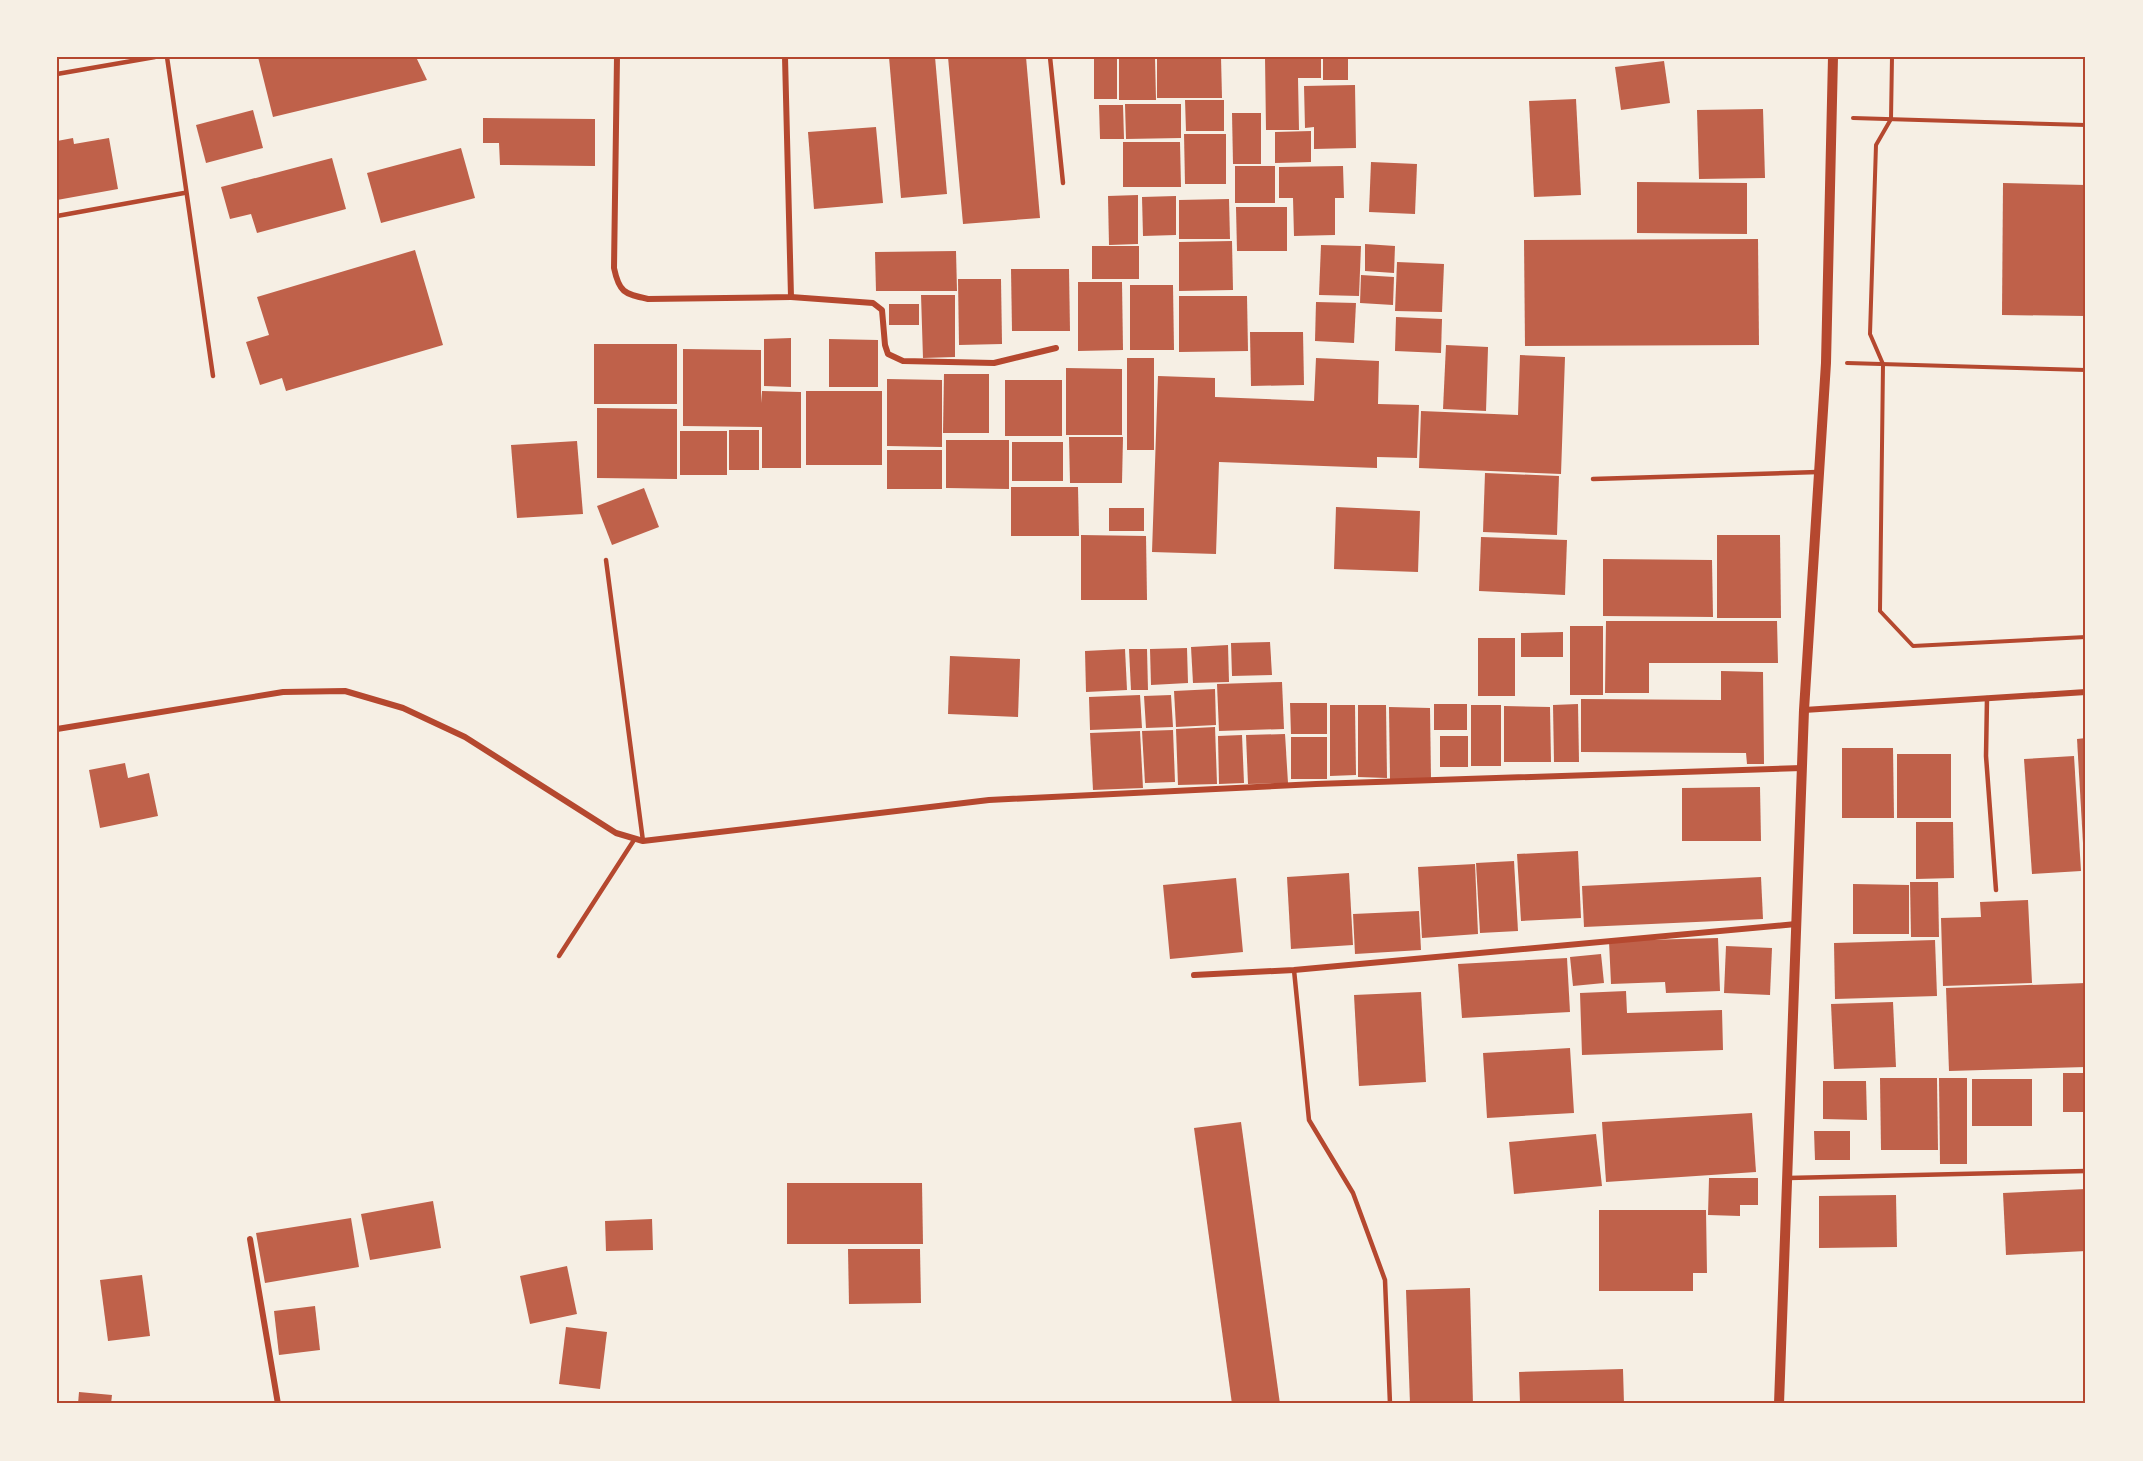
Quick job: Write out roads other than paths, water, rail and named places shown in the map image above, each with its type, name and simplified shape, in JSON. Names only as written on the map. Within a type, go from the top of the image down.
[{"type":"street","points":[[617,57],[614,268],[618,285],[628,295],[648,299],[790,297],[873,303],[882,310],[888,354],[903,361],[994,363],[1056,348]]},
{"type":"street","points":[[785,57],[790,297]]},
{"type":"street","points":[[1779,1404],[1804,710],[1826,363],[1833,57]]},
{"type":"street","points":[[57,729],[283,692],[345,691],[404,708],[465,737],[616,833],[643,841],[989,800],[1305,785],[1802,768]]},
{"type":"street","points":[[1804,710],[2086,692]]},
{"type":"street","points":[[1194,975],[1294,970],[1796,924]]},
{"type":"street","points":[[250,1239],[278,1404]]},
{"type":"lane","points":[[57,74],[155,57]]},
{"type":"lane","points":[[167,57],[184,193],[213,376]]},
{"type":"lane","points":[[1050,57],[1063,183]]},
{"type":"lane","points":[[57,216],[184,193]]},
{"type":"lane","points":[[1593,479],[1818,472]]},
{"type":"lane","points":[[606,560],[643,841]]},
{"type":"lane","points":[[1988,698],[1986,756],[1996,890]]},
{"type":"lane","points":[[559,956],[634,840]]},
{"type":"lane","points":[[1294,970],[1309,1120],[1353,1193],[1385,1281],[1389,1404]]},
{"type":"lane","points":[[1788,1178],[2086,1171]]}]
